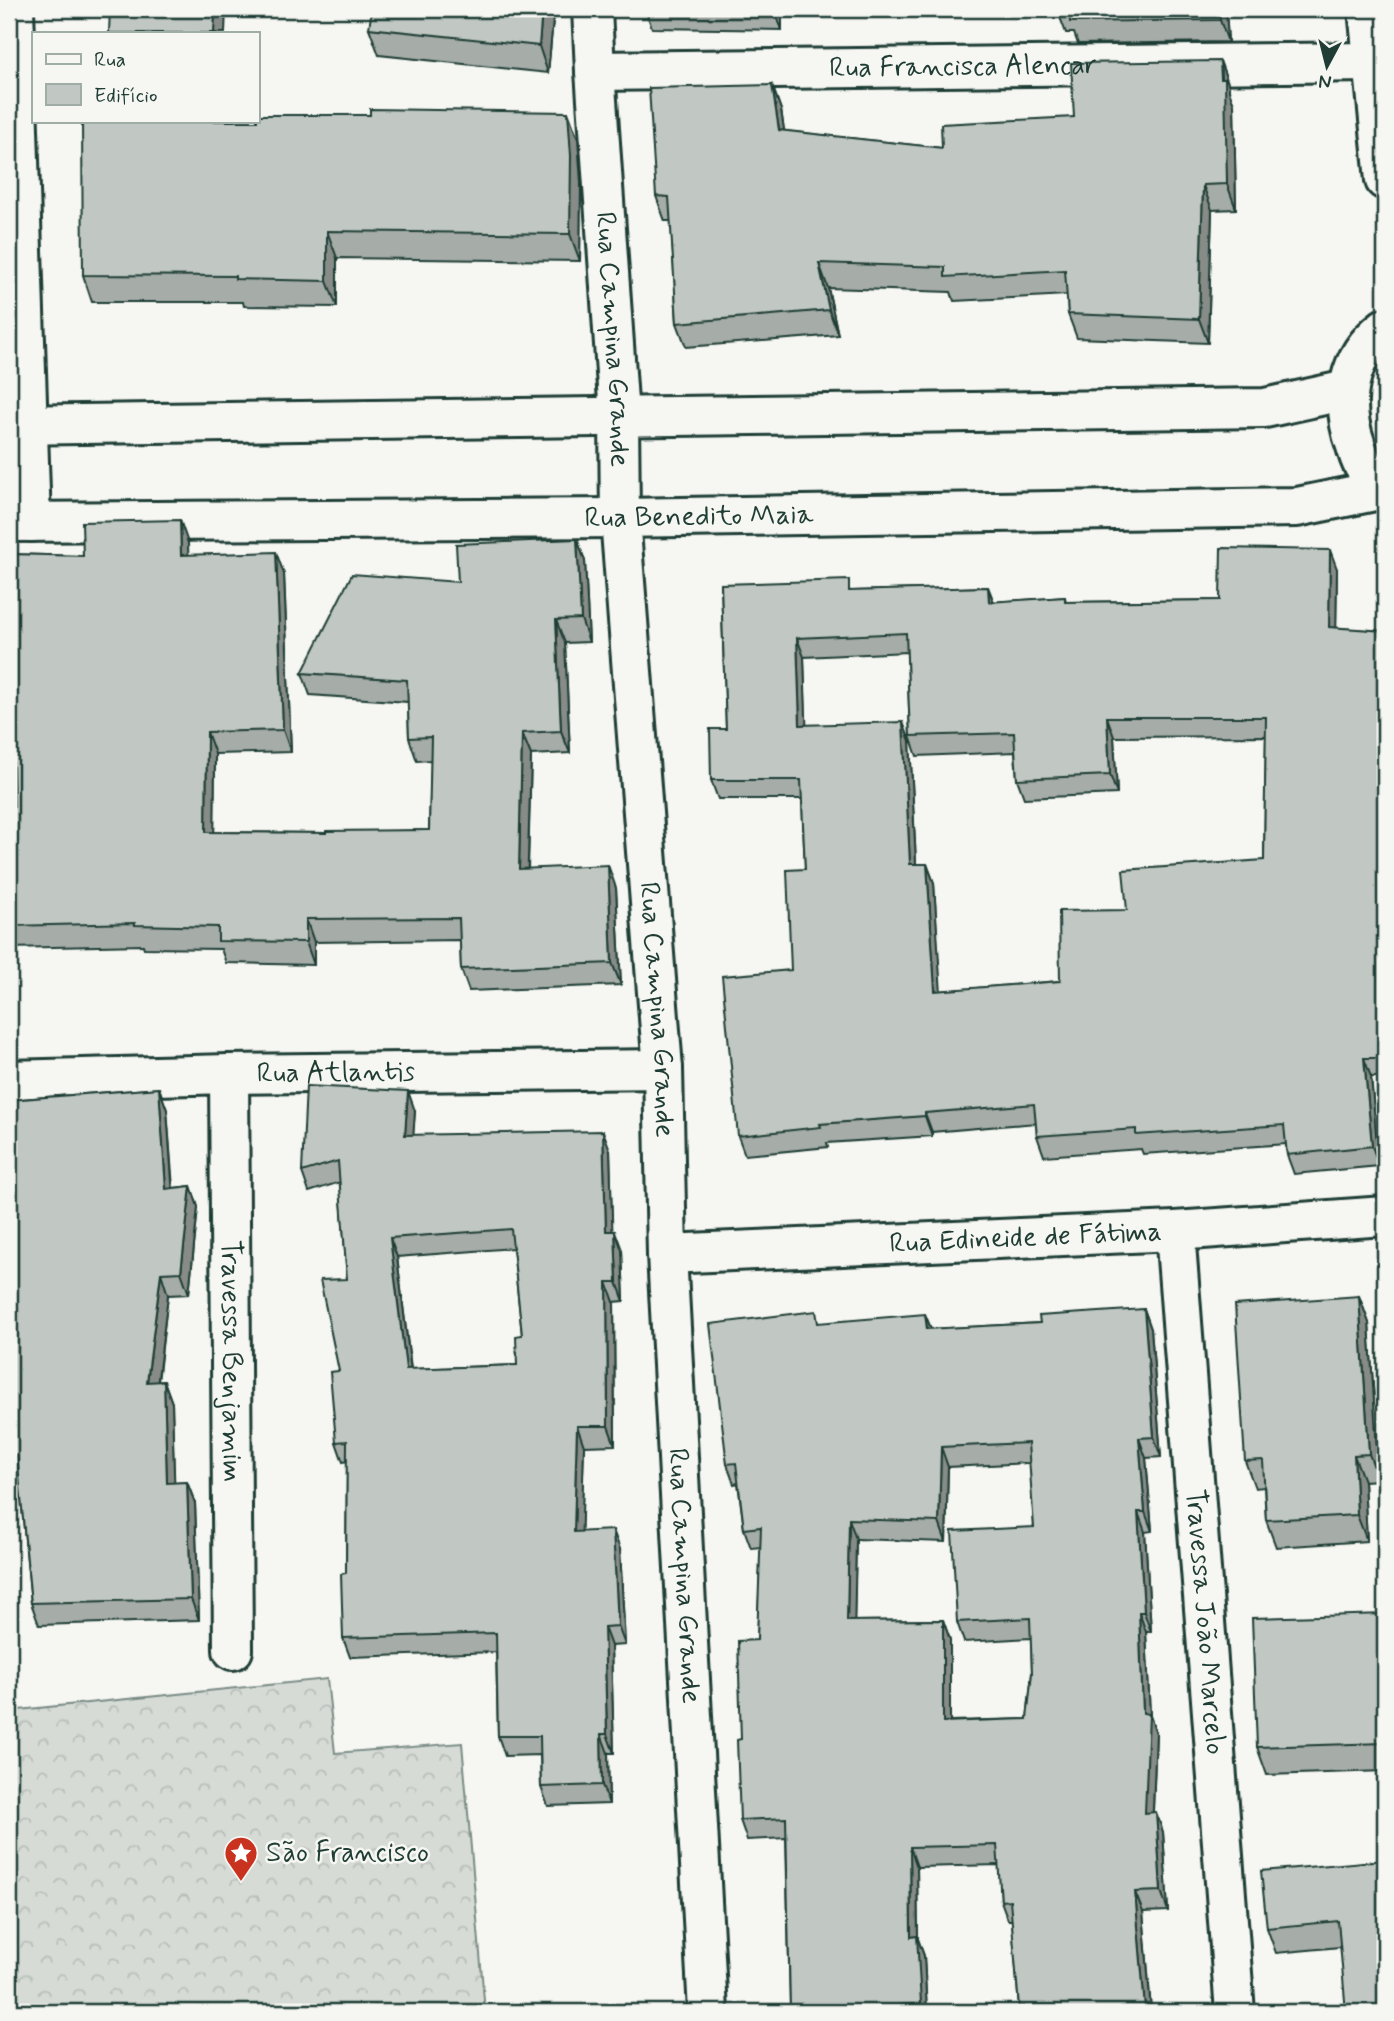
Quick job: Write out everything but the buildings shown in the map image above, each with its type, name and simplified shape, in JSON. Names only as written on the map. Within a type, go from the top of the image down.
[{"type":"street","points":[[14,9],[20,522]]},
{"type":"street","name":"Rua Campina Grande","points":[[592,9],[619,416],[620,518],[663,1069],[667,1254],[708,2012]]},
{"type":"street","points":[[1368,9],[1385,180]]},
{"type":"street","name":"Rua Francisca Alencar","points":[[595,71],[1373,62]]},
{"type":"street","points":[[1385,328],[1375,335],[1357,361],[1348,390],[1350,429],[1363,464],[1385,483]]},
{"type":"street","points":[[18,425],[1265,408],[1348,390]]},
{"type":"street","name":"Rua Benedito Maia","points":[[20,522],[620,518],[1297,507],[1385,489]]},
{"type":"street","name":"Rua Atlantis","points":[[9,1080],[229,1074],[663,1069]]},
{"type":"street","name":"Travessa Benjamim","points":[[229,1074],[233,1650]]},
{"type":"street","name":"Rua Edineide de Fátima","points":[[667,1254],[1175,1231],[1385,1216]]},
{"type":"street","name":"Travessa João Marcelo","points":[[1175,1231],[1235,2012]]},
{"type":"green space","name":"São Francisco","points":[[327,1679],[335,1753],[462,1743],[485,2012],[9,2012],[9,1711]]},
{"type":"place","name":"São Francisco","points":[[241,1883]]}]
